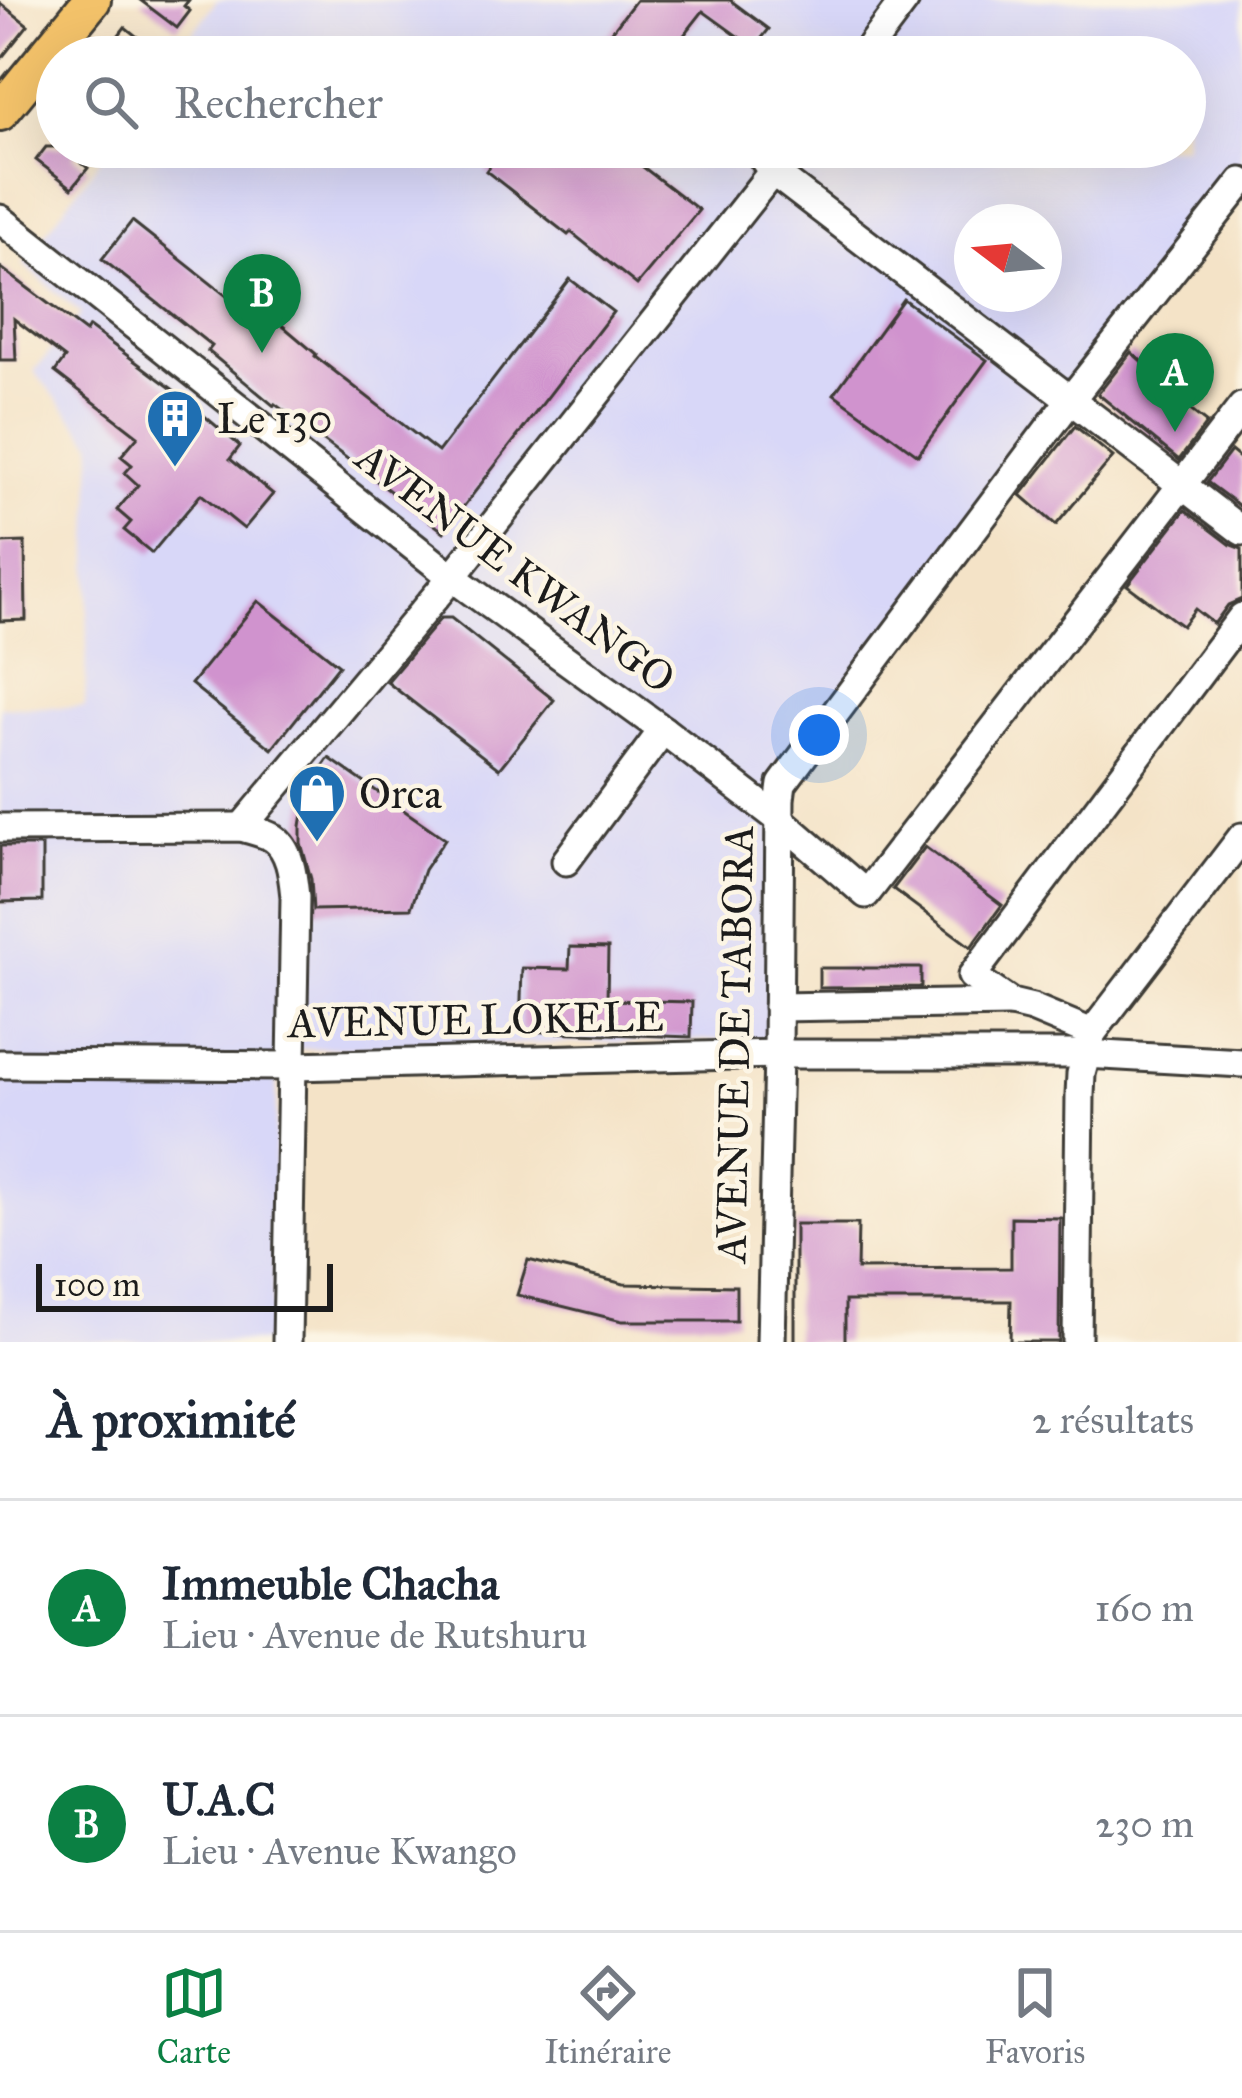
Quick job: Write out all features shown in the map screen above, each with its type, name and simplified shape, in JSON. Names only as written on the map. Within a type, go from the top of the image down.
[{"type":"main road","points":[[62,36],[92,0]]},
{"type":"main road","points":[[0,112],[36,68]]},
{"type":"street","points":[[878,36],[905,0]]},
{"type":"street","points":[[770,168],[1242,531]]},
{"type":"street","points":[[242,827],[452,577],[776,168]]},
{"type":"street","name":"AVENUE DE TABORA","points":[[771,1342],[782,784],[1071,399],[1242,182]]},
{"type":"street","name":"AVENUE KWANGO","points":[[0,219],[452,577],[779,820],[866,894],[1181,486]]},
{"type":"street","points":[[1181,486],[1242,407]]},
{"type":"street","points":[[1011,1003],[973,976],[1242,617]]},
{"type":"street","points":[[566,861],[663,730]]},
{"type":"street","points":[[0,828],[242,827],[275,838],[292,870],[295,897],[287,1342]]},
{"type":"street","points":[[1077,1342],[1080,1094],[1089,1044],[1242,837]]},
{"type":"street","points":[[778,1007],[1011,1003],[1032,1008],[1089,1044]]},
{"type":"street","name":"AVENUE LOKELE","points":[[0,1064],[294,1066],[1089,1044],[1242,1063]]},
{"type":"shaded area","points":[[217,0],[1242,0],[1242,179],[774,784],[768,1039],[277,1049],[272,1342],[0,1342],[0,707],[85,707],[93,443],[34,371],[81,314],[23,264],[94,168],[1206,168],[1206,36],[190,36]]},
{"type":"building","points":[[140,0],[189,0],[184,6],[190,11],[177,28]]},
{"type":"building","points":[[636,0],[730,0],[769,29],[763,36],[737,36],[703,11],[683,36],[608,36]]},
{"type":"building","points":[[0,3],[28,25],[0,60]]},
{"type":"building","points":[[46,168],[88,168],[72,188]]},
{"type":"building","points":[[644,168],[699,210],[637,285],[486,171]]},
{"type":"building","points":[[132,221],[243,309],[251,299],[438,452],[570,279],[613,312],[444,532],[274,406],[208,351],[212,346],[102,259]]},
{"type":"building","points":[[0,267],[175,391],[240,446],[230,459],[273,494],[244,529],[201,494],[152,553],[124,530],[131,522],[117,510],[138,485],[125,473],[132,465],[121,456],[138,436],[55,372],[65,358],[14,319],[16,360],[0,360]]},
{"type":"building","points":[[903,299],[987,360],[918,455],[834,394]]},
{"type":"building","points":[[1131,352],[1162,379],[1157,384],[1207,423],[1179,460],[1098,394]]},
{"type":"building","points":[[1075,426],[1113,457],[1056,525],[1021,495]]},
{"type":"building","points":[[1231,451],[1242,460],[1242,508],[1207,482]]},
{"type":"building","points":[[1185,510],[1242,549],[1242,599],[1228,605],[1214,624],[1195,609],[1182,626],[1127,585]]},
{"type":"building","points":[[25,542],[26,620],[0,621],[0,543]]},
{"type":"building","points":[[258,601],[339,665],[272,749],[191,684]]},
{"type":"building","points":[[441,618],[451,618],[554,700],[499,769],[387,682]]},
{"type":"building","points":[[329,758],[445,839],[424,870],[411,908],[313,910],[301,826],[307,789]]},
{"type":"building","points":[[0,846],[42,846],[42,901],[0,902]]},
{"type":"building","points":[[925,847],[1002,905],[971,947],[893,889]]},
{"type":"building","points":[[570,947],[608,948],[607,1000],[692,1002],[691,1037],[520,1031],[522,968],[569,969]]},
{"type":"building","points":[[819,968],[921,968],[921,987],[819,988]]},
{"type":"building","points":[[1011,1217],[1060,1218],[1059,1342],[1010,1342],[1011,1301],[845,1301],[845,1342],[795,1342],[795,1224],[858,1224],[857,1269],[1011,1268]]},
{"type":"building","points":[[528,1260],[624,1284],[736,1286],[736,1321],[622,1321],[517,1295]]},
{"type":"place","name":"U.A.C","points":[[262,353]]},
{"type":"place","name":"Immeuble Chacha","points":[[1175,432]]},
{"type":"place","name":"Le 130","points":[[175,469]]},
{"type":"place","name":"Orca","points":[[317,844]]}]
